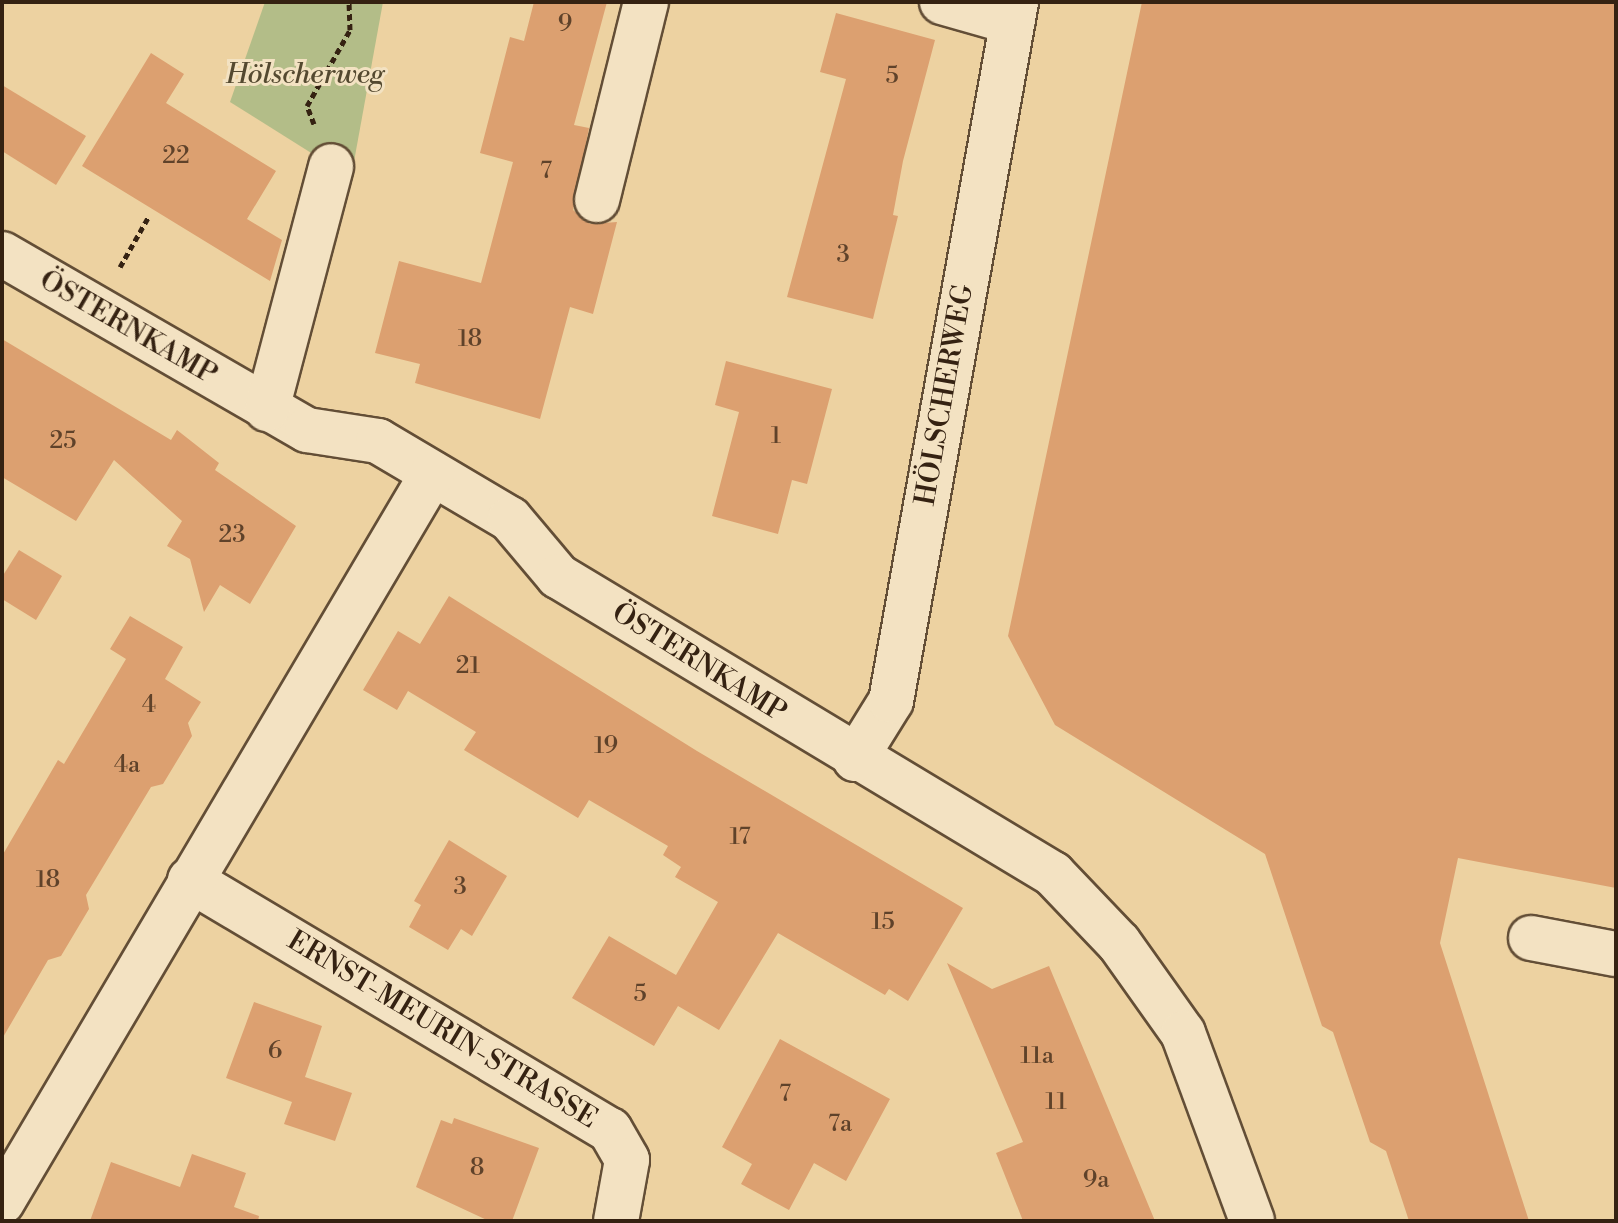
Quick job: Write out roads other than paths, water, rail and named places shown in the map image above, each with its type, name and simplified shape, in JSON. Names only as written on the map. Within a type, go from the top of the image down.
[{"type":"street","points":[[597,200],[646,2]]},
{"type":"street","name":"HÖLSCHERWEG","points":[[855,759],[891,701],[1014,12],[942,2]]},
{"type":"street","points":[[267,409],[331,166]]},
{"type":"street","name":"ÖSTERNKAMP","points":[[2,254],[307,430],[378,441],[510,519],[558,576],[855,759],[1053,874],[1119,943],[1183,1033],[1252,1221]]},
{"type":"street","points":[[2,1202],[432,474]]},
{"type":"street","name":"ERNST-MEURIN-STRASSE","points":[[190,880],[610,1130],[627,1160],[616,1221]]},
{"type":"street","points":[[1531,938],[1616,954]]},
{"type":"park label","name":"Hölscherweg","points":[[305,75]]}]
